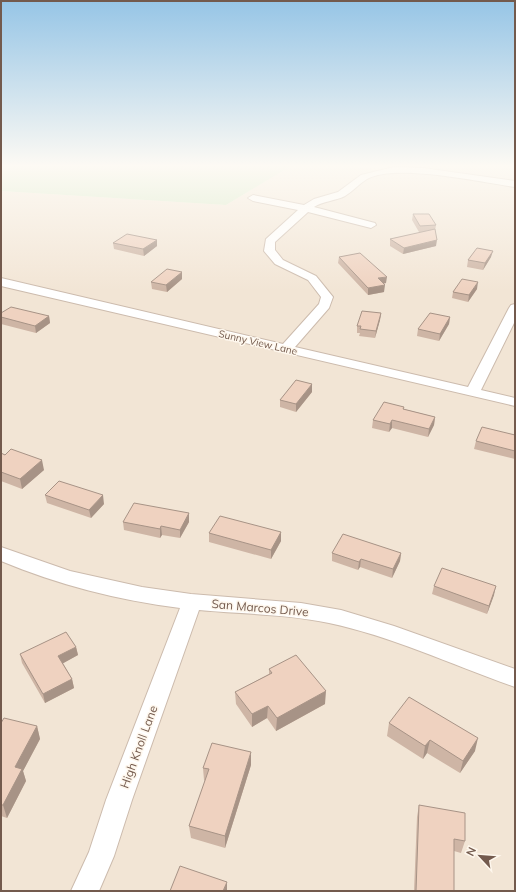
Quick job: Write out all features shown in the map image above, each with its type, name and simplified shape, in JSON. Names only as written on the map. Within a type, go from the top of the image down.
[{"type":"street","points":[[286,349],[325,306],[327,297],[309,276],[279,262],[269,251],[270,241],[306,208],[371,225]]},
{"type":"street","name":"Sunny View Lane","points":[[1,282],[515,402]]},
{"type":"street","points":[[473,392],[515,308]]},
{"type":"street","name":"San Marcos Drive","points":[[1,554],[23,564],[81,582],[158,598],[276,608],[317,613],[351,621],[515,678]]},
{"type":"street","name":"High Knoll Lane","points":[[85,891],[101,856],[119,800],[192,602]]},
{"type":"shaded area","points":[[1,208],[515,208],[515,891],[1,891]]},
{"type":"building","points":[[413,214],[429,214],[436,225],[420,226]]},
{"type":"building","points":[[435,229],[437,240],[404,248],[390,239]]},
{"type":"building","points":[[127,234],[157,240],[143,249],[113,243]]},
{"type":"building","points":[[477,248],[493,251],[485,263],[468,260]]},
{"type":"building","points":[[360,253],[387,277],[378,278],[385,285],[368,288],[339,257]]},
{"type":"building","points":[[167,269],[182,272],[166,285],[151,282]]},
{"type":"building","points":[[462,279],[478,282],[469,295],[453,292]]},
{"type":"building","points":[[11,307],[49,316],[35,326],[1,317],[1,313]]},
{"type":"building","points":[[362,311],[381,313],[376,331],[360,329],[361,326],[357,326]]},
{"type":"building","points":[[430,313],[450,317],[440,334],[418,329]]},
{"type":"building","points":[[296,380],[312,384],[296,404],[280,400]]},
{"type":"building","points":[[384,402],[404,407],[403,409],[435,417],[429,429],[392,420],[390,424],[373,420]]},
{"type":"building","points":[[482,427],[515,435],[515,451],[476,441]]},
{"type":"building","points":[[11,449],[42,460],[20,479],[1,472],[1,453],[5,455]]},
{"type":"building","points":[[59,481],[103,495],[89,510],[45,495]]},
{"type":"building","points":[[134,503],[189,513],[180,530],[161,526],[160,529],[123,522]]},
{"type":"building","points":[[220,516],[281,532],[271,550],[209,533]]},
{"type":"building","points":[[343,534],[401,553],[393,569],[361,559],[359,562],[332,553]]},
{"type":"building","points":[[442,568],[496,586],[489,606],[434,586]]},
{"type":"building","points":[[66,632],[76,647],[58,656],[72,679],[43,694],[20,654]]},
{"type":"building","points":[[296,655],[326,691],[277,718],[268,706],[252,714],[235,692],[272,673],[269,669]]},
{"type":"building","points":[[409,697],[478,738],[463,761],[430,740],[425,746],[389,723]]},
{"type":"building","points":[[4,718],[37,726],[15,767],[22,769],[3,805],[1,805],[1,723]]},
{"type":"building","points":[[212,743],[251,752],[225,836],[189,826],[209,769],[203,768]]},
{"type":"building","points":[[419,805],[465,813],[465,841],[454,839],[454,891],[416,891]]},
{"type":"building","points":[[180,866],[227,882],[223,891],[170,891]]}]
